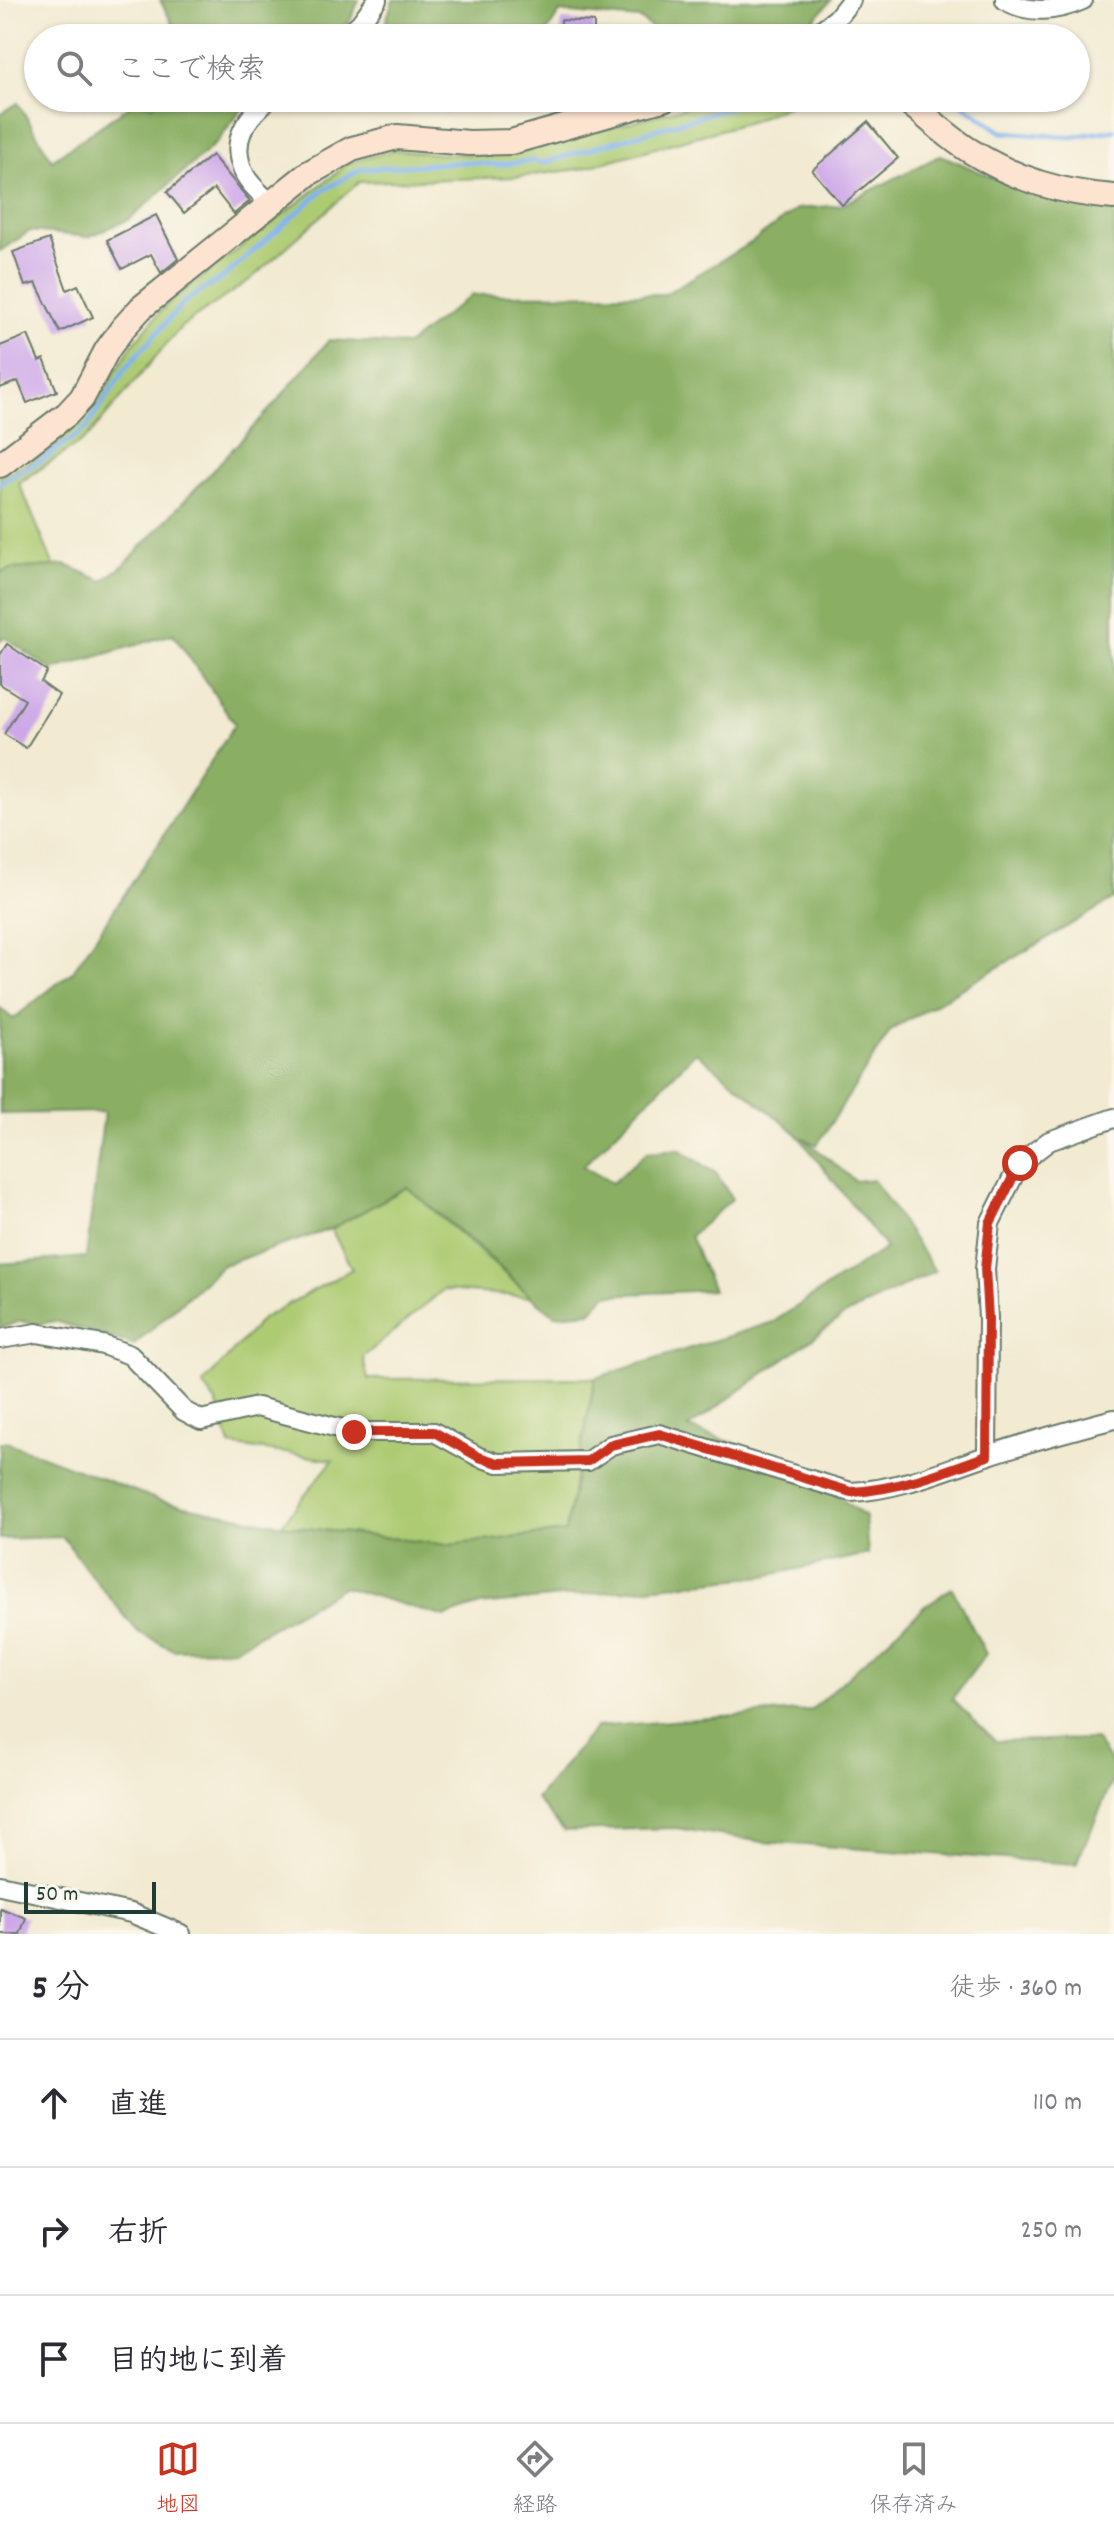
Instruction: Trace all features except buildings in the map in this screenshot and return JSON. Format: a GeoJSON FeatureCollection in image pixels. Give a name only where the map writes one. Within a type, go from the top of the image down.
{"type":"FeatureCollection","features":[{"type":"Feature","properties":{"kind":"street"},"geometry":{"type":"LineString","coordinates":[[359,24],[377,0]]}},
{"type":"Feature","properties":{"kind":"street"},"geometry":{"type":"LineString","coordinates":[[829,24],[851,0]]}},
{"type":"Feature","properties":{"kind":"street"},"geometry":{"type":"LineString","coordinates":[[1005,0],[1019,8],[1051,10],[1083,0]]}},
{"type":"Feature","properties":{"kind":"street"},"geometry":{"type":"LineString","coordinates":[[254,112],[242,129],[239,156],[246,176],[270,203]]}},
{"type":"Feature","properties":{"kind":"street"},"geometry":{"type":"LineString","coordinates":[[0,465],[67,414],[82,398],[115,339],[141,308],[309,173],[352,149],[397,137],[469,143],[511,142],[617,112]]}},
{"type":"Feature","properties":{"kind":"street"},"geometry":{"type":"LineString","coordinates":[[920,112],[969,151],[1005,172],[1066,192],[1114,197]]}},
{"type":"Feature","properties":{"kind":"street"},"geometry":{"type":"LineString","coordinates":[[987,1456],[988,1318],[985,1269],[990,1223],[1020,1163],[1049,1141],[1114,1118]]}},
{"type":"Feature","properties":{"kind":"street"},"geometry":{"type":"LineString","coordinates":[[0,1339],[37,1333],[103,1345],[130,1355],[184,1411],[201,1420],[257,1407],[354,1432],[434,1432],[479,1457],[498,1463],[588,1461],[611,1445],[659,1434],[851,1492],[871,1491],[927,1476],[1114,1419]]}},
{"type":"Feature","properties":{"kind":"street"},"geometry":{"type":"LineString","coordinates":[[0,1885],[131,1913],[181,1934]]}},
{"type":"Feature","properties":{"kind":"green space"},"geometry":{"type":"Polygon","coordinates":[[[160,0],[359,0],[346,24],[173,24],[160,0]]]}},
{"type":"Feature","properties":{"kind":"green space"},"geometry":{"type":"Polygon","coordinates":[[[393,0],[831,0],[813,21],[800,24],[647,24],[640,19],[560,12],[552,24],[387,24],[393,0]]]}},
{"type":"Feature","properties":{"kind":"green space"},"geometry":{"type":"Polygon","coordinates":[[[18,103],[52,160],[121,112],[240,112],[216,143],[130,219],[88,237],[30,231],[0,251],[0,114],[18,103]]]}},
{"type":"Feature","properties":{"kind":"green space"},"geometry":{"type":"Polygon","coordinates":[[[668,112],[773,112],[752,121],[580,169],[517,177],[359,182],[251,279],[181,327],[87,438],[19,483],[54,566],[0,572],[0,476],[53,449],[98,400],[132,345],[165,306],[349,163],[394,150],[513,154],[668,112]]]}},
{"type":"Feature","properties":{"kind":"green space"},"geometry":{"type":"Polygon","coordinates":[[[941,155],[1036,196],[1114,208],[1114,899],[891,1030],[817,1145],[802,1137],[855,1181],[873,1179],[935,1271],[845,1315],[688,1428],[773,1456],[806,1471],[865,1517],[868,1554],[765,1576],[480,1605],[445,1617],[343,1587],[234,1649],[174,1650],[138,1632],[63,1537],[0,1539],[0,1442],[161,1501],[281,1525],[448,1545],[565,1532],[595,1378],[773,1322],[886,1248],[796,1133],[696,1052],[583,1166],[612,1183],[647,1152],[679,1149],[716,1173],[732,1199],[690,1236],[713,1290],[606,1295],[590,1312],[555,1315],[407,1187],[331,1229],[223,1265],[134,1345],[54,1321],[36,1325],[21,1321],[0,1328],[0,1264],[86,1257],[104,1112],[0,1114],[0,1008],[13,1019],[73,971],[235,724],[173,634],[52,670],[4,637],[0,641],[0,572],[66,565],[103,581],[125,564],[271,408],[329,340],[407,345],[472,295],[665,294],[752,242],[797,209],[842,205],[941,155]]]}},
{"type":"Feature","properties":{"kind":"green space"},"geometry":{"type":"Polygon","coordinates":[[[407,1187],[531,1297],[443,1290],[363,1357],[368,1379],[595,1378],[566,1532],[448,1545],[281,1525],[333,1460],[230,1445],[217,1404],[203,1384],[263,1318],[352,1269],[331,1229],[407,1187]]]}},
{"type":"Feature","properties":{"kind":"green space"},"geometry":{"type":"Polygon","coordinates":[[[952,1588],[986,1654],[952,1699],[995,1741],[1095,1739],[1114,1766],[1114,1778],[1076,1864],[763,1842],[676,1828],[564,1831],[536,1799],[596,1727],[811,1710],[925,1606],[952,1588]]]}},
{"type":"Feature","properties":{"kind":"waterway"},"geometry":{"type":"LineString","coordinates":[[0,483],[47,457],[86,428],[125,369],[185,301],[224,277],[322,191],[361,169],[464,162],[498,165],[532,161],[543,163],[715,112]]}},
{"type":"Feature","properties":{"kind":"waterway"},"geometry":{"type":"LineString","coordinates":[[973,112],[1002,132],[1070,137],[1114,130]]}},
{"type":"Feature","properties":{"kind":"route"},"geometry":{"type":"LineString","coordinates":[[354,1432],[434,1432],[479,1457],[498,1463],[588,1461],[611,1445],[659,1434],[851,1492],[871,1491],[987,1456],[988,1318],[985,1269],[990,1223],[1020,1163]]}}]}
